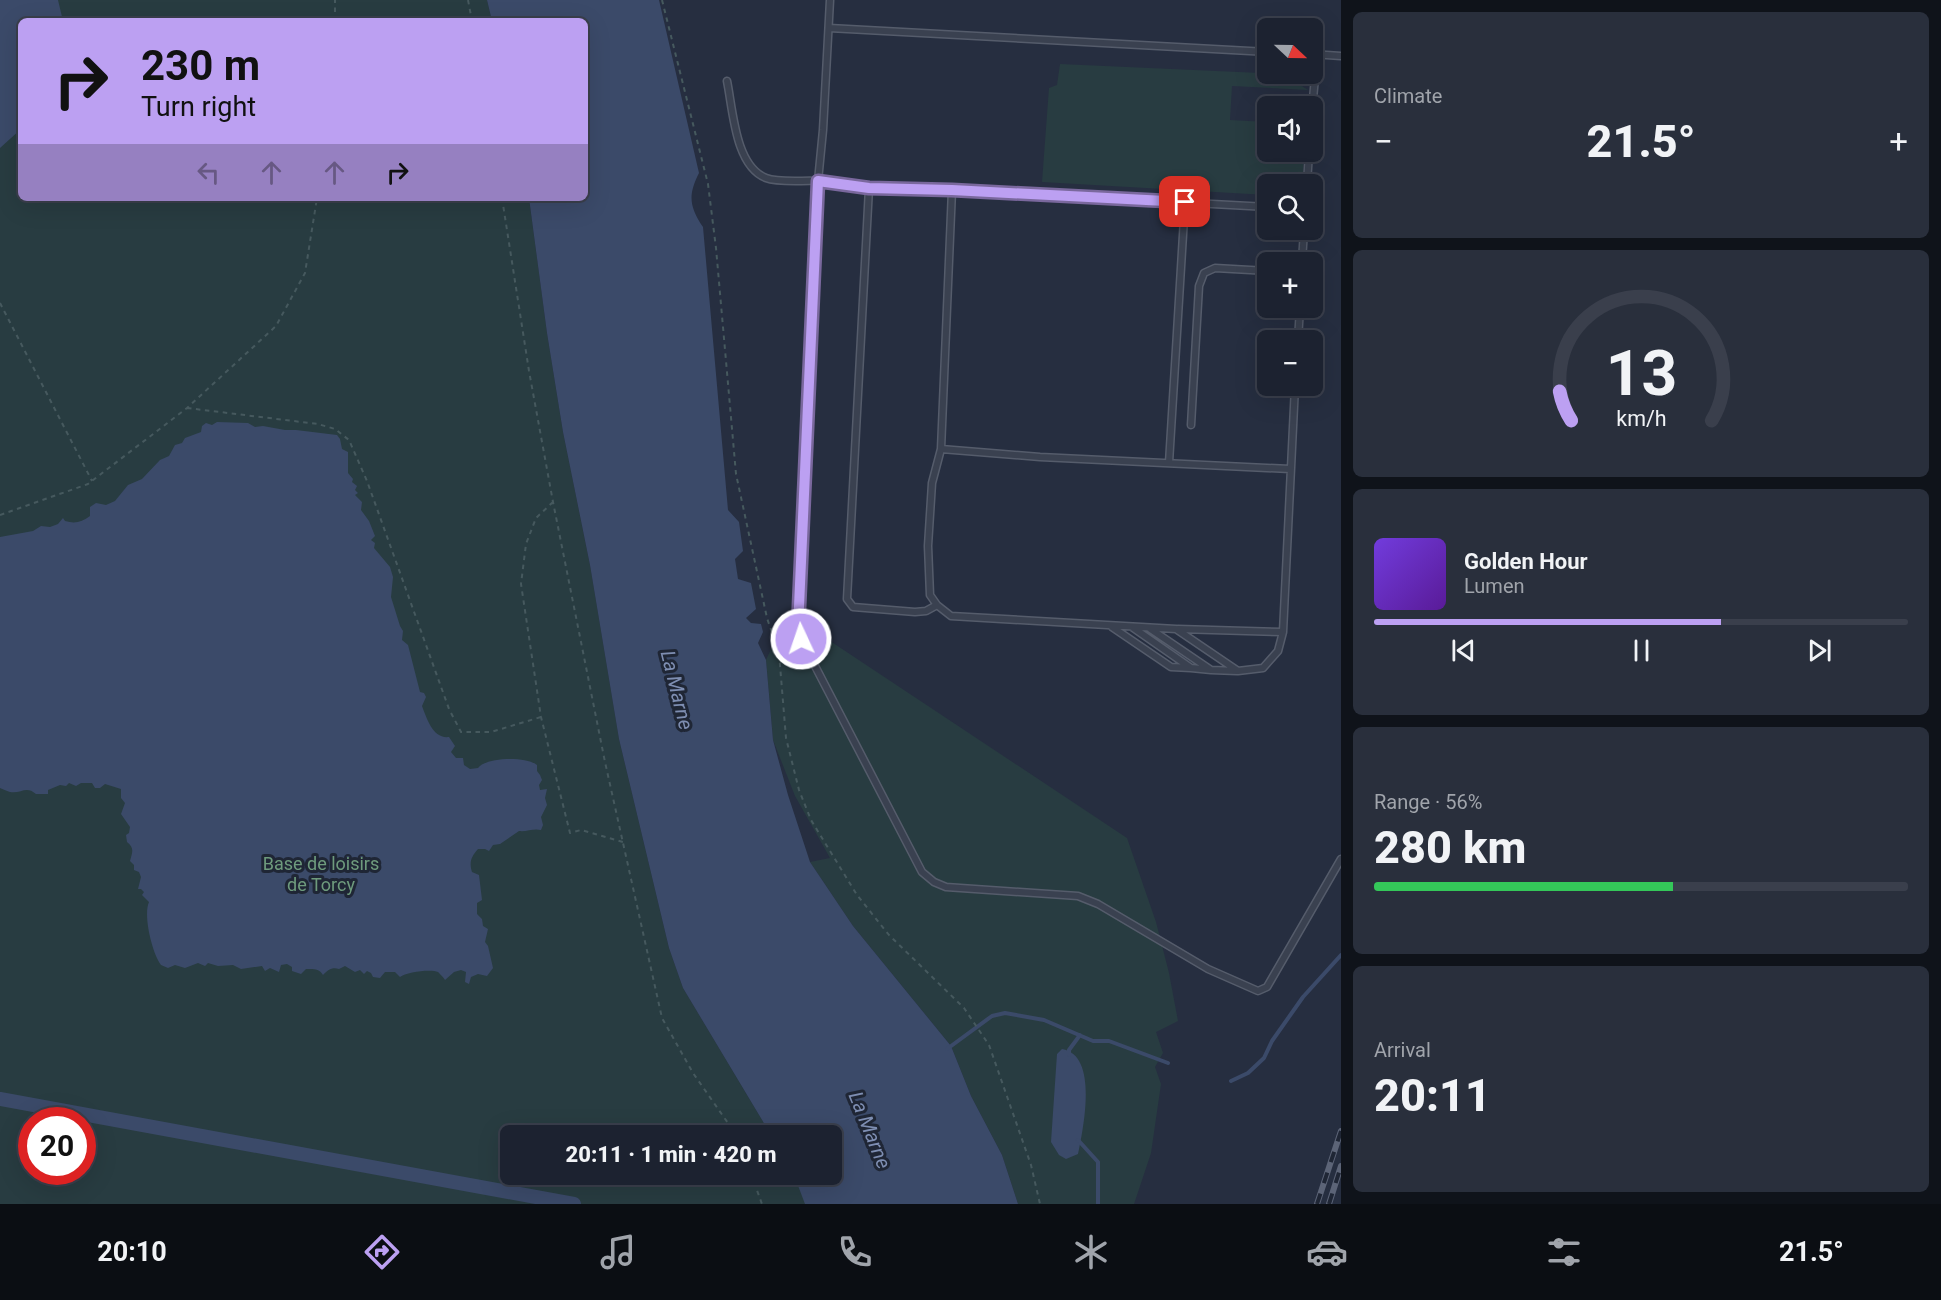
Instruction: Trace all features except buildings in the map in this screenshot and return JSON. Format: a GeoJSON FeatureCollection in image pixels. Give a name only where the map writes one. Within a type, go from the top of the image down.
{"type":"FeatureCollection","features":[{"type":"Feature","properties":{"kind":"lane"},"geometry":{"type":"LineString","coordinates":[[830,0],[818,181],[798,629],[801,639],[922,872],[934,882],[946,887],[1078,896],[1098,904],[1208,969],[1258,991],[1267,987],[1341,859]]}},
{"type":"Feature","properties":{"kind":"lane"},"geometry":{"type":"LineString","coordinates":[[829,28],[1257,51]]}},
{"type":"Feature","properties":{"kind":"lane"},"geometry":{"type":"LineString","coordinates":[[1323,55],[1341,56]]}},
{"type":"Feature","properties":{"kind":"lane"},"geometry":{"type":"LineString","coordinates":[[727,81],[740,146],[747,161],[757,173],[768,179],[818,181],[869,188],[952,190],[1257,206]]}},
{"type":"Feature","properties":{"kind":"lane"},"geometry":{"type":"LineString","coordinates":[[869,188],[847,599],[853,607],[915,612],[926,611],[937,605]]}},
{"type":"Feature","properties":{"kind":"lane"},"geometry":{"type":"LineString","coordinates":[[952,190],[941,449],[932,483],[928,546],[930,595],[937,605],[951,616],[1149,628],[1283,632]]}},
{"type":"Feature","properties":{"kind":"lane"},"geometry":{"type":"LineString","coordinates":[[1169,463],[1185,202]]}},
{"type":"Feature","properties":{"kind":"lane"},"geometry":{"type":"LineString","coordinates":[[1191,425],[1199,286],[1204,273],[1215,268],[1257,270]]}},
{"type":"Feature","properties":{"kind":"lane"},"geometry":{"type":"LineString","coordinates":[[1111,626],[1171,667],[1238,671],[1263,668],[1278,651],[1283,632],[1294,396]]}},
{"type":"Feature","properties":{"kind":"lane"},"geometry":{"type":"LineString","coordinates":[[941,449],[1290,469]]}},
{"type":"Feature","properties":{"kind":"lane"},"geometry":{"type":"LineString","coordinates":[[1131,627],[1191,668]]}},
{"type":"Feature","properties":{"kind":"lane"},"geometry":{"type":"LineString","coordinates":[[1149,628],[1211,669]]}},
{"type":"Feature","properties":{"kind":"lane"},"geometry":{"type":"LineString","coordinates":[[1176,629],[1238,671]]}},
{"type":"Feature","properties":{"kind":"path"},"geometry":{"type":"LineString","coordinates":[[335,0],[335,18]]}},
{"type":"Feature","properties":{"kind":"path"},"geometry":{"type":"LineString","coordinates":[[468,0],[471,18]]}},
{"type":"Feature","properties":{"kind":"path"},"geometry":{"type":"LineString","coordinates":[[662,0],[708,183],[736,474],[767,618],[779,653],[786,738],[792,767],[811,820],[857,895],[889,935],[949,992],[973,1020],[989,1045],[1019,1126],[1040,1204]]}},
{"type":"Feature","properties":{"kind":"path"},"geometry":{"type":"LineString","coordinates":[[0,515],[92,481],[187,408],[276,326],[305,273],[317,201]]}},
{"type":"Feature","properties":{"kind":"path"},"geometry":{"type":"LineString","coordinates":[[502,201],[529,371],[553,502],[622,842],[662,1018],[693,1073],[731,1125]]}},
{"type":"Feature","properties":{"kind":"path"},"geometry":{"type":"LineString","coordinates":[[0,303],[92,481]]}},
{"type":"Feature","properties":{"kind":"path"},"geometry":{"type":"LineString","coordinates":[[187,408],[318,424],[335,429],[349,440],[367,481],[449,709],[461,732],[491,732],[541,717]]}},
{"type":"Feature","properties":{"kind":"path"},"geometry":{"type":"LineString","coordinates":[[553,502],[536,518],[526,544],[521,584],[541,717],[570,833],[581,830],[622,842]]}},
{"type":"Feature","properties":{"kind":"path"},"geometry":{"type":"LineString","coordinates":[[755,1185],[762,1204]]}},
{"type":"Feature","properties":{"kind":"green space","name":"Base de loisirs de Torcy"},"geometry":{"type":"Polygon","coordinates":[[[0,0],[487,0],[491,18],[18,18],[18,201],[529,201],[563,432],[590,565],[619,739],[669,948],[683,988],[765,1125],[500,1125],[500,1185],[801,1185],[812,1204],[0,1204],[0,0]]]}},
{"type":"Feature","properties":{"kind":"green space"},"geometry":{"type":"Polygon","coordinates":[[[1060,64],[1257,73],[1257,84],[1299,84],[1308,90],[1232,86],[1230,120],[1257,121],[1257,162],[1304,162],[1303,174],[1257,174],[1257,194],[1042,182],[1049,88],[1057,85],[1060,64]]]}},
{"type":"Feature","properties":{"kind":"green space"},"geometry":{"type":"Polygon","coordinates":[[[782,625],[806,625],[1127,838],[1156,922],[1178,1021],[1156,1032],[1163,1053],[1155,1067],[1161,1084],[1151,1153],[1134,1204],[1018,1204],[1002,1155],[971,1096],[951,1046],[853,926],[810,862],[830,858],[795,796],[773,740],[766,660],[782,625]]]}},
{"type":"Feature","properties":{"kind":"water"},"geometry":{"type":"Polygon","coordinates":[[[0,0],[58,0],[62,18],[18,18],[18,132],[0,148],[0,0]]]}},
{"type":"Feature","properties":{"kind":"water","name":"La Marne"},"geometry":{"type":"Polygon","coordinates":[[[487,0],[659,0],[699,173],[693,188],[692,200],[695,213],[703,227],[728,510],[739,522],[743,551],[735,559],[738,579],[751,583],[756,609],[746,618],[751,623],[761,624],[763,632],[758,643],[766,660],[773,740],[788,795],[810,862],[853,926],[951,1046],[971,1096],[1002,1155],[1018,1204],[805,1204],[798,1185],[842,1185],[842,1125],[765,1125],[683,988],[669,948],[619,739],[590,565],[563,432],[529,201],[588,201],[588,18],[491,18],[487,0]]]}},
{"type":"Feature","properties":{"kind":"water"},"geometry":{"type":"Polygon","coordinates":[[[217,422],[248,423],[255,427],[337,435],[342,449],[348,452],[348,473],[353,479],[352,482],[357,486],[355,490],[358,493],[355,495],[362,502],[361,510],[369,521],[375,536],[371,540],[375,543],[374,548],[390,567],[393,577],[391,597],[403,631],[402,640],[408,645],[420,692],[426,697],[422,706],[431,727],[439,735],[449,737],[455,746],[451,752],[456,758],[463,758],[464,765],[470,769],[506,759],[524,760],[537,765],[537,771],[542,780],[539,785],[540,790],[547,789],[545,798],[547,805],[541,817],[543,825],[541,830],[519,831],[500,844],[493,845],[489,851],[478,849],[471,860],[472,872],[479,875],[482,900],[477,903],[477,914],[482,919],[483,926],[488,929],[485,942],[493,968],[487,976],[478,974],[471,977],[469,984],[465,982],[466,972],[461,970],[454,972],[445,980],[435,971],[413,972],[400,977],[395,972],[385,972],[380,978],[373,977],[367,971],[364,974],[360,970],[355,972],[345,966],[330,969],[323,975],[320,971],[313,969],[306,969],[301,974],[292,971],[292,967],[287,964],[281,965],[279,972],[270,968],[265,971],[262,966],[241,969],[233,965],[218,966],[208,963],[205,966],[198,963],[185,968],[175,965],[168,968],[161,965],[154,952],[149,934],[147,908],[149,902],[142,895],[144,892],[138,889],[141,877],[139,872],[134,870],[134,865],[130,861],[132,849],[127,842],[126,835],[130,827],[121,814],[125,803],[121,798],[121,789],[105,784],[100,788],[95,788],[92,783],[81,783],[76,786],[69,783],[66,786],[60,785],[48,790],[48,794],[36,794],[29,790],[10,792],[0,788],[0,537],[33,531],[41,526],[50,527],[58,524],[63,518],[65,521],[72,522],[84,520],[90,516],[90,507],[96,503],[106,505],[115,501],[128,485],[142,479],[160,460],[169,456],[175,445],[201,432],[202,426],[206,423],[212,425],[217,422]]]}},
{"type":"Feature","properties":{"kind":"water"},"geometry":{"type":"Polygon","coordinates":[[[1062,1049],[1074,1054],[1081,1064],[1086,1094],[1078,1154],[1066,1159],[1059,1155],[1051,1142],[1057,1054],[1062,1049]]]}},
{"type":"Feature","properties":{"kind":"waterway"},"geometry":{"type":"LineString","coordinates":[[1231,1081],[1248,1073],[1264,1058],[1272,1041],[1303,997],[1341,955]]}},
{"type":"Feature","properties":{"kind":"waterway"},"geometry":{"type":"LineString","coordinates":[[947,1049],[992,1016],[1005,1013],[1044,1020],[1093,1041],[1109,1041],[1168,1063]]}},
{"type":"Feature","properties":{"kind":"waterway"},"geometry":{"type":"LineString","coordinates":[[1069,1055],[1069,1050],[1080,1035]]}},
{"type":"Feature","properties":{"kind":"waterway"},"geometry":{"type":"LineString","coordinates":[[0,1099],[574,1204]]}},
{"type":"Feature","properties":{"kind":"waterway"},"geometry":{"type":"LineString","coordinates":[[1078,1140],[1098,1162],[1098,1204]]}},
{"type":"Feature","properties":{"kind":"railway"},"geometry":{"type":"LineString","coordinates":[[1317,1204],[1341,1131]]}},
{"type":"Feature","properties":{"kind":"railway"},"geometry":{"type":"LineString","coordinates":[[1329,1204],[1341,1166]]}},
{"type":"Feature","properties":{"kind":"route"},"geometry":{"type":"LineString","coordinates":[[801,639],[798,629],[818,181],[869,188],[1185,202]]}}]}
